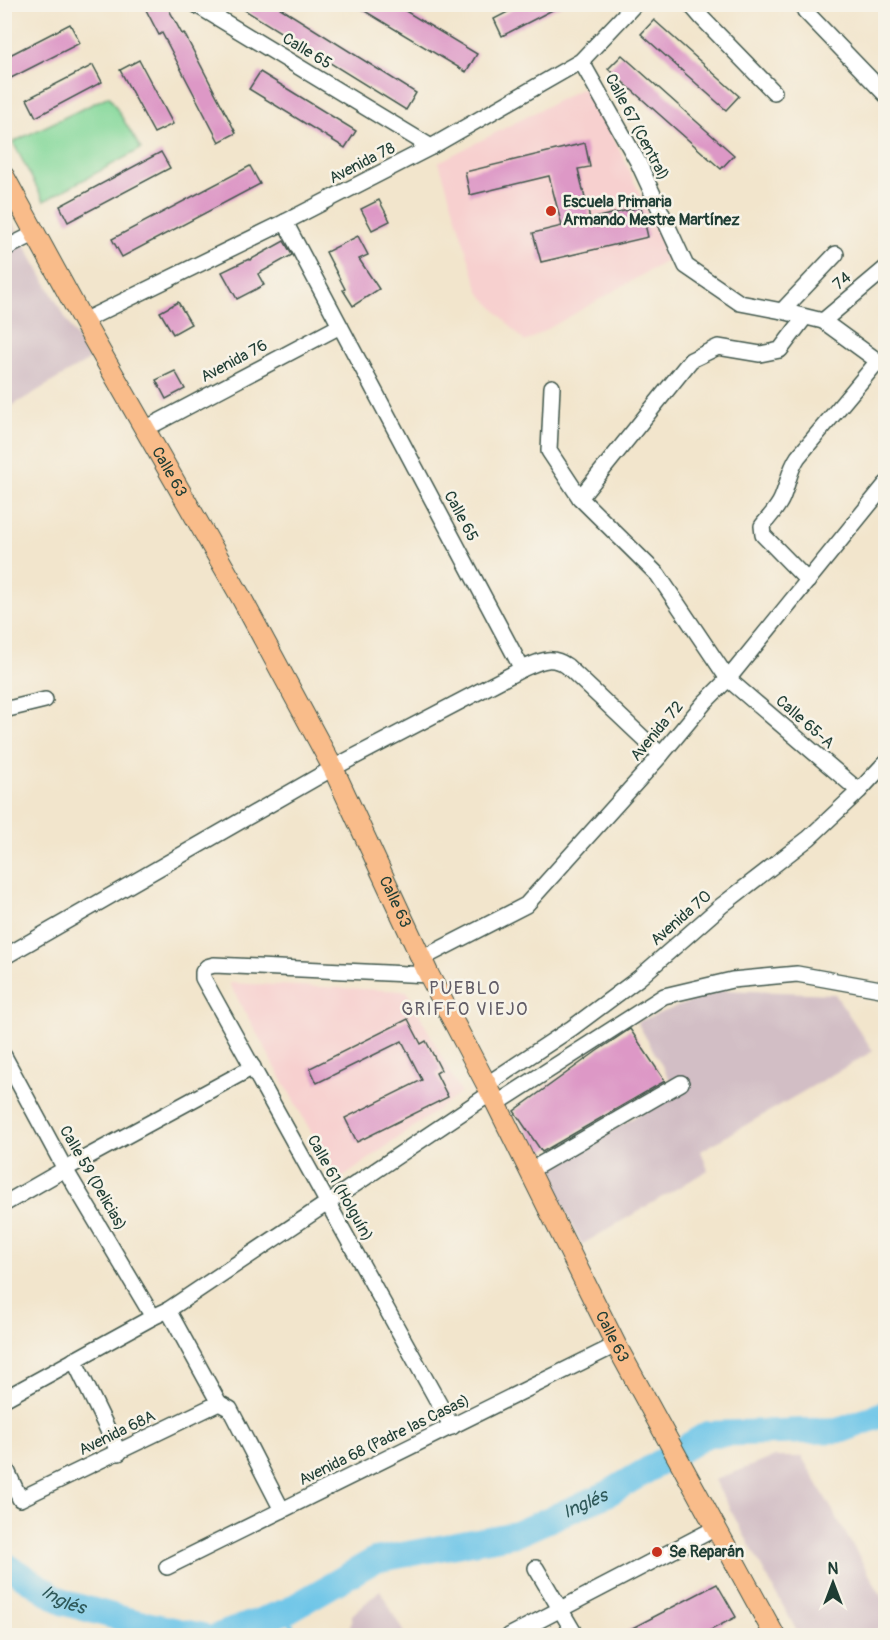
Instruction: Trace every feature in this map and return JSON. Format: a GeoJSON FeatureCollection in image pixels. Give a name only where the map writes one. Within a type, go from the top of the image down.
{"type":"FeatureCollection","features":[{"type":"Feature","properties":{"kind":"main road","name":"Calle 63"},"geometry":{"type":"LineString","coordinates":[[4,176],[242,599],[333,768],[425,967],[616,1345],[770,1630]]}},
{"type":"Feature","properties":{"kind":"street","name":"Calle 65"},"geometry":{"type":"LineString","coordinates":[[195,4],[431,147]]}},
{"type":"Feature","properties":{"kind":"street","name":"Avenida 78"},"geometry":{"type":"LineString","coordinates":[[84,321],[431,147],[581,61],[635,4]]}},
{"type":"Feature","properties":{"kind":"street"},"geometry":{"type":"LineString","coordinates":[[690,4],[774,92]]}},
{"type":"Feature","properties":{"kind":"street"},"geometry":{"type":"LineString","coordinates":[[808,8],[885,95]]}},
{"type":"Feature","properties":{"kind":"street","name":"Calle 67 (Central)"},"geometry":{"type":"LineString","coordinates":[[581,61],[638,162],[686,266],[740,303],[823,321],[882,364]]}},
{"type":"Feature","properties":{"kind":"street","name":"Calle 65"},"geometry":{"type":"LineString","coordinates":[[285,222],[522,669]]}},
{"type":"Feature","properties":{"kind":"street"},"geometry":{"type":"LineString","coordinates":[[4,249],[36,233]]}},
{"type":"Feature","properties":{"kind":"street"},"geometry":{"type":"LineString","coordinates":[[782,311],[836,254]]}},
{"type":"Feature","properties":{"kind":"street","name":"74"},"geometry":{"type":"LineString","coordinates":[[823,321],[885,268]]}},
{"type":"Feature","properties":{"kind":"street"},"geometry":{"type":"LineString","coordinates":[[580,498],[691,360],[718,347],[760,354],[780,351],[805,317]]}},
{"type":"Feature","properties":{"kind":"street","name":"Avenida 76"},"geometry":{"type":"LineString","coordinates":[[145,429],[340,326]]}},
{"type":"Feature","properties":{"kind":"street"},"geometry":{"type":"LineString","coordinates":[[808,581],[763,535],[762,526],[782,498],[791,468],[798,457],[882,364]]}},
{"type":"Feature","properties":{"kind":"street","name":"Calle 65-A"},"geometry":{"type":"LineString","coordinates":[[552,387],[549,450],[580,498],[658,575],[728,679],[858,791]]}},
{"type":"Feature","properties":{"kind":"street","name":"Avenida 72"},"geometry":{"type":"LineString","coordinates":[[425,967],[526,905],[661,756],[705,702],[728,679],[885,484]]}},
{"type":"Feature","properties":{"kind":"street"},"geometry":{"type":"LineString","coordinates":[[4,957],[333,768],[522,669],[546,660],[555,659],[561,662],[661,756]]}},
{"type":"Feature","properties":{"kind":"street"},"geometry":{"type":"LineString","coordinates":[[4,710],[45,700]]}},
{"type":"Feature","properties":{"kind":"street","name":"Avenida 70"},"geometry":{"type":"LineString","coordinates":[[491,1094],[572,1028],[639,978],[721,906],[809,838],[885,762]]}},
{"type":"Feature","properties":{"kind":"street","name":"Calle 61 (Holguín)"},"geometry":{"type":"LineString","coordinates":[[425,967],[214,964],[203,972],[203,978],[452,1427]]}},
{"type":"Feature","properties":{"kind":"street"},"geometry":{"type":"LineString","coordinates":[[4,1399],[168,1310],[491,1094],[664,996],[732,980],[797,974],[885,990]]}},
{"type":"Feature","properties":{"kind":"street","name":"Calle 59 (Delicias)"},"geometry":{"type":"LineString","coordinates":[[4,1056],[65,1169],[153,1317]]}},
{"type":"Feature","properties":{"kind":"street"},"geometry":{"type":"LineString","coordinates":[[4,1204],[253,1067]]}},
{"type":"Feature","properties":{"kind":"street"},"geometry":{"type":"LineString","coordinates":[[529,1171],[681,1083]]}},
{"type":"Feature","properties":{"kind":"street"},"geometry":{"type":"LineString","coordinates":[[168,1310],[225,1406],[282,1510]]}},
{"type":"Feature","properties":{"kind":"street","name":"Avenida 68 (Padre las Casas)"},"geometry":{"type":"LineString","coordinates":[[167,1567],[616,1345]]}},
{"type":"Feature","properties":{"kind":"street"},"geometry":{"type":"LineString","coordinates":[[74,1360],[119,1453]]}},
{"type":"Feature","properties":{"kind":"street","name":"Avenida 68A"},"geometry":{"type":"LineString","coordinates":[[4,1464],[20,1499],[225,1406]]}},
{"type":"Feature","properties":{"kind":"street"},"geometry":{"type":"LineString","coordinates":[[509,1635],[716,1528]]}},
{"type":"Feature","properties":{"kind":"street"},"geometry":{"type":"LineString","coordinates":[[536,1568],[576,1635]]}},
{"type":"Feature","properties":{"kind":"shaded area","name":"Escuela Primaria Armando Mestre Martínez"},"geometry":{"type":"Polygon","coordinates":[[[586,86],[594,95],[670,259],[525,342],[479,292],[439,162],[586,86]]]}},
{"type":"Feature","properties":{"kind":"shaded area"},"geometry":{"type":"Polygon","coordinates":[[[4,208],[89,360],[5,410],[4,410],[4,208]]]}},
{"type":"Feature","properties":{"kind":"shaded area"},"geometry":{"type":"Polygon","coordinates":[[[229,983],[407,991],[461,1093],[338,1181],[229,983]]]}},
{"type":"Feature","properties":{"kind":"shaded area"},"geometry":{"type":"Polygon","coordinates":[[[721,990],[835,994],[873,1051],[701,1151],[708,1170],[581,1245],[550,1176],[545,1170],[677,1092],[637,1022],[721,990]]]}},
{"type":"Feature","properties":{"kind":"shaded area"},"geometry":{"type":"Polygon","coordinates":[[[774,1457],[802,1457],[885,1602],[885,1625],[868,1635],[799,1635],[714,1480],[774,1457]]]}},
{"type":"Feature","properties":{"kind":"shaded area"},"geometry":{"type":"Polygon","coordinates":[[[380,1590],[405,1635],[349,1635],[352,1615],[380,1590]]]}},
{"type":"Feature","properties":{"kind":"green space"},"geometry":{"type":"Polygon","coordinates":[[[109,96],[141,149],[44,201],[13,142],[109,96]]]}},
{"type":"Feature","properties":{"kind":"building"},"geometry":{"type":"Polygon","coordinates":[[[143,4],[166,4],[182,34],[184,33],[236,133],[219,142],[162,33],[159,35],[143,4]]]}},
{"type":"Feature","properties":{"kind":"building"},"geometry":{"type":"Polygon","coordinates":[[[235,4],[274,4],[416,93],[406,110],[235,4]]]}},
{"type":"Feature","properties":{"kind":"building"},"geometry":{"type":"Polygon","coordinates":[[[353,4],[394,4],[477,54],[466,72],[353,4]]]}},
{"type":"Feature","properties":{"kind":"building"},"geometry":{"type":"Polygon","coordinates":[[[523,4],[564,4],[502,36],[494,19],[523,4]]]}},
{"type":"Feature","properties":{"kind":"building"},"geometry":{"type":"Polygon","coordinates":[[[654,20],[739,96],[726,110],[641,34],[654,20]]]}},
{"type":"Feature","properties":{"kind":"building"},"geometry":{"type":"Polygon","coordinates":[[[70,24],[80,43],[11,78],[4,65],[4,58],[70,24]]]}},
{"type":"Feature","properties":{"kind":"building"},"geometry":{"type":"Polygon","coordinates":[[[622,55],[734,155],[721,169],[608,69],[622,55]]]}},
{"type":"Feature","properties":{"kind":"building"},"geometry":{"type":"Polygon","coordinates":[[[139,60],[173,124],[154,133],[120,70],[139,60]]]}},
{"type":"Feature","properties":{"kind":"building"},"geometry":{"type":"Polygon","coordinates":[[[93,65],[102,82],[36,117],[27,99],[93,65]]]}},
{"type":"Feature","properties":{"kind":"building"},"geometry":{"type":"Polygon","coordinates":[[[260,72],[356,131],[345,148],[249,89],[260,72]]]}},
{"type":"Feature","properties":{"kind":"building"},"geometry":{"type":"Polygon","coordinates":[[[585,143],[590,167],[578,169],[590,219],[641,207],[648,237],[541,262],[533,233],[562,226],[549,176],[470,195],[465,172],[585,143]]]}},
{"type":"Feature","properties":{"kind":"building"},"geometry":{"type":"Polygon","coordinates":[[[161,152],[170,168],[68,222],[60,206],[161,152]]]}},
{"type":"Feature","properties":{"kind":"building"},"geometry":{"type":"Polygon","coordinates":[[[250,166],[260,184],[122,257],[112,239],[250,166]]]}},
{"type":"Feature","properties":{"kind":"building"},"geometry":{"type":"Polygon","coordinates":[[[379,200],[390,221],[372,230],[361,209],[379,200]]]}},
{"type":"Feature","properties":{"kind":"building"},"geometry":{"type":"Polygon","coordinates":[[[358,236],[368,255],[359,259],[379,289],[353,306],[326,252],[358,236]]]}},
{"type":"Feature","properties":{"kind":"building"},"geometry":{"type":"Polygon","coordinates":[[[284,241],[292,255],[258,274],[264,285],[237,299],[222,272],[284,241]]]}},
{"type":"Feature","properties":{"kind":"building"},"geometry":{"type":"Polygon","coordinates":[[[178,302],[191,324],[173,334],[160,312],[178,302]]]}},
{"type":"Feature","properties":{"kind":"building"},"geometry":{"type":"Polygon","coordinates":[[[175,371],[185,389],[166,399],[156,380],[175,371]]]}},
{"type":"Feature","properties":{"kind":"building"},"geometry":{"type":"Polygon","coordinates":[[[408,1019],[421,1044],[426,1041],[441,1070],[436,1073],[448,1097],[357,1142],[345,1118],[422,1080],[402,1041],[317,1083],[310,1068],[408,1019]]]}},
{"type":"Feature","properties":{"kind":"building"},"geometry":{"type":"Polygon","coordinates":[[[630,1029],[665,1081],[542,1152],[514,1111],[630,1029]]]}},
{"type":"Feature","properties":{"kind":"building"},"geometry":{"type":"Polygon","coordinates":[[[717,1584],[736,1617],[701,1635],[619,1635],[717,1584]]]}},
{"type":"Feature","properties":{"kind":"waterway","name":"Inglés"},"geometry":{"type":"LineString","coordinates":[[218,1636],[287,1611],[375,1560],[516,1534],[607,1494],[708,1434],[842,1430],[886,1413]]}},
{"type":"Feature","properties":{"kind":"waterway","name":"Inglés"},"geometry":{"type":"LineString","coordinates":[[4,1564],[65,1603],[131,1621],[202,1636]]}},
{"type":"Feature","properties":{"kind":"waterway","name":"Inglés"},"geometry":{"type":"LineString","coordinates":[[287,1611],[295,1636]]}},
{"type":"Feature","properties":{"kind":"place","name":"Escuela Primaria Armando Mestre Martínez"},"geometry":{"type":"Point","coordinates":[551,211]}},
{"type":"Feature","properties":{"kind":"place","name":"Se Reparán"},"geometry":{"type":"Point","coordinates":[657,1552]}},
{"type":"Feature","properties":{"kind":"district","name":"PUEBLO GRIFFO VIEJO"},"geometry":{"type":"Point","coordinates":[465,998]}}]}
